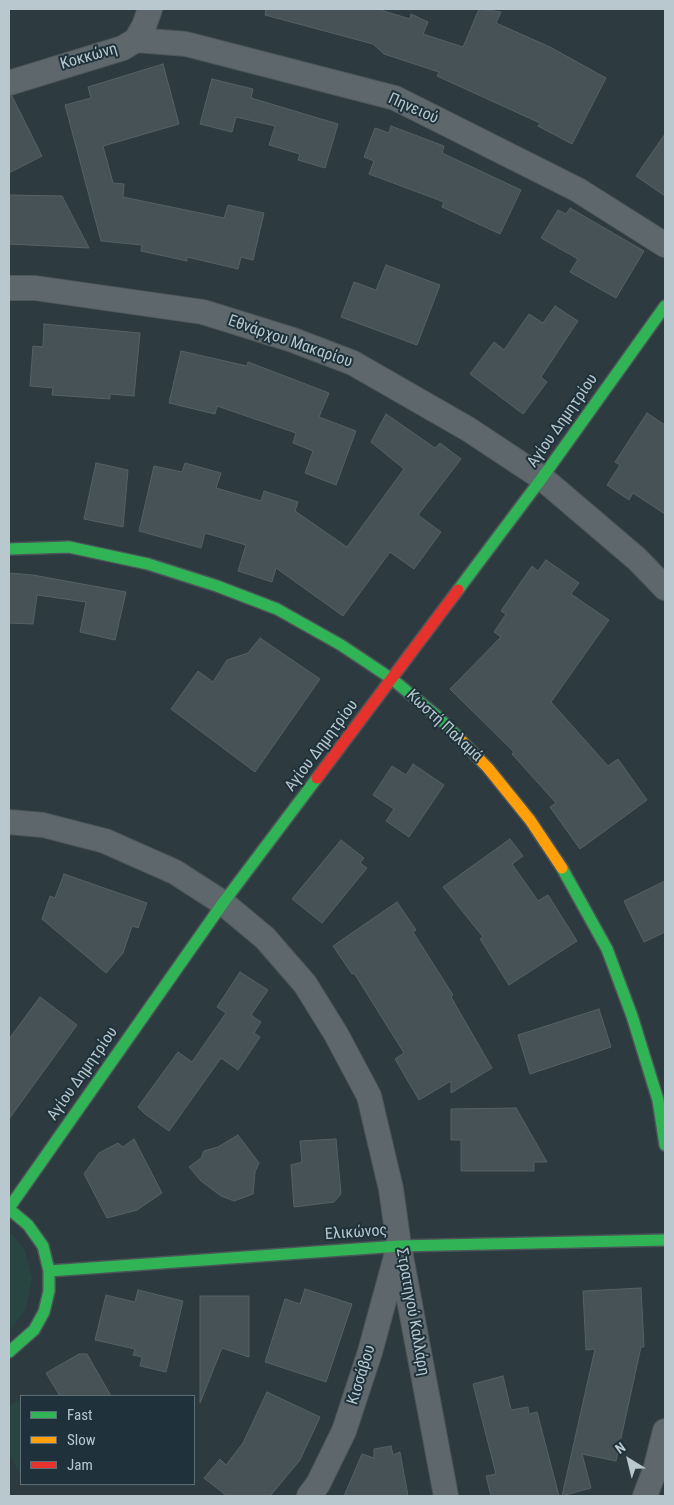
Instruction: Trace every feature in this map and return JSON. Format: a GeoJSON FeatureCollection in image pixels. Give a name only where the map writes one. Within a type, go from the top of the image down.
{"type":"FeatureCollection","features":[{"type":"Feature","properties":{"kind":"street","name":"Κοκκώνη"},"geometry":{"type":"LineString","coordinates":[[9,83],[56,67],[106,55],[124,48],[136,40],[144,26],[150,9]]}},
{"type":"Feature","properties":{"kind":"street","name":"Πηνειού"},"geometry":{"type":"LineString","coordinates":[[136,40],[186,44],[396,98],[578,190],[665,245]]}},
{"type":"Feature","properties":{"kind":"street","name":"Εθνάρχου Μακαρίου"},"geometry":{"type":"LineString","coordinates":[[9,288],[35,288],[203,312],[293,340],[353,363],[468,429],[542,478],[637,559],[665,588]]}},
{"type":"Feature","properties":{"kind":"street","name":"Αγίου Δημητρίου"},"geometry":{"type":"LineString","coordinates":[[9,1208],[224,903],[542,478],[665,306]]}},
{"type":"Feature","properties":{"kind":"street","name":"Κωστή Παλαμά"},"geometry":{"type":"LineString","coordinates":[[9,549],[69,547],[148,564],[217,586],[277,609],[341,644],[392,679],[437,716],[488,768],[530,820],[569,878],[607,949],[632,1016],[658,1100],[665,1145]]}},
{"type":"Feature","properties":{"kind":"street","name":"Στρατηγού Καλλάρη"},"geometry":{"type":"LineString","coordinates":[[9,822],[43,825],[105,841],[175,872],[224,903],[265,938],[305,984],[336,1034],[369,1096],[391,1189],[399,1246],[446,1496]]}},
{"type":"Feature","properties":{"kind":"street"},"geometry":{"type":"LineString","coordinates":[[9,1208],[28,1225],[43,1246],[50,1271],[49,1291],[44,1312],[34,1330],[20,1345],[9,1352]]}},
{"type":"Feature","properties":{"kind":"street","name":"Ελικώνος"},"geometry":{"type":"LineString","coordinates":[[50,1271],[399,1246],[665,1240]]}},
{"type":"Feature","properties":{"kind":"street","name":"Κισσάβου"},"geometry":{"type":"LineString","coordinates":[[309,1496],[318,1484],[344,1431],[370,1352],[399,1246]]}},
{"type":"Feature","properties":{"kind":"street"},"geometry":{"type":"LineString","coordinates":[[645,1496],[656,1467],[665,1431]]}},
{"type":"Feature","properties":{"kind":"green space"},"geometry":{"type":"Polygon","coordinates":[[[9,1231],[25,1250],[32,1279],[26,1309],[9,1332],[9,1231]]]}},
{"type":"Feature","properties":{"kind":"green space"},"geometry":{"type":"Polygon","coordinates":[[[20,1400],[20,1474],[9,1454],[9,1406],[20,1400]]]}},
{"type":"Feature","properties":{"kind":"building"},"geometry":{"type":"Polygon","coordinates":[[[266,9],[377,9],[410,19],[411,14],[428,22],[423,34],[463,47],[479,9],[501,12],[496,23],[550,47],[606,78],[572,144],[538,126],[540,123],[437,76],[439,72],[384,54],[373,44],[265,15],[266,9]]]}},
{"type":"Feature","properties":{"kind":"building"},"geometry":{"type":"Polygon","coordinates":[[[163,64],[179,124],[103,146],[113,183],[124,184],[123,197],[224,218],[228,205],[264,213],[253,260],[241,257],[238,269],[187,257],[187,261],[141,251],[142,245],[101,241],[65,105],[91,98],[88,87],[163,64]]]}},
{"type":"Feature","properties":{"kind":"building"},"geometry":{"type":"Polygon","coordinates":[[[212,79],[253,89],[251,98],[338,124],[325,168],[298,160],[300,154],[269,145],[275,126],[236,117],[232,132],[200,124],[212,79]]]}},
{"type":"Feature","properties":{"kind":"building"},"geometry":{"type":"Polygon","coordinates":[[[9,96],[12,96],[42,156],[9,173],[9,96]]]}},
{"type":"Feature","properties":{"kind":"building"},"geometry":{"type":"Polygon","coordinates":[[[391,126],[444,146],[442,153],[521,190],[500,234],[442,207],[444,202],[369,174],[374,161],[364,157],[375,128],[389,133],[391,126]]]}},
{"type":"Feature","properties":{"kind":"building"},"geometry":{"type":"Polygon","coordinates":[[[665,134],[665,196],[636,176],[665,134]]]}},
{"type":"Feature","properties":{"kind":"building"},"geometry":{"type":"Polygon","coordinates":[[[9,195],[62,196],[89,248],[9,244],[9,195]]]}},
{"type":"Feature","properties":{"kind":"building"},"geometry":{"type":"Polygon","coordinates":[[[570,208],[644,251],[616,298],[570,272],[578,259],[541,238],[558,210],[566,214],[570,208]]]}},
{"type":"Feature","properties":{"kind":"building"},"geometry":{"type":"Polygon","coordinates":[[[386,265],[440,285],[417,345],[341,317],[354,282],[376,290],[386,265]]]}},
{"type":"Feature","properties":{"kind":"building"},"geometry":{"type":"Polygon","coordinates":[[[555,306],[578,321],[541,377],[547,382],[523,414],[470,374],[494,342],[504,350],[529,314],[543,323],[555,306]]]}},
{"type":"Feature","properties":{"kind":"building"},"geometry":{"type":"Polygon","coordinates":[[[44,324],[140,333],[134,396],[110,394],[110,399],[52,395],[53,388],[30,386],[33,346],[43,347],[44,324]]]}},
{"type":"Feature","properties":{"kind":"building"},"geometry":{"type":"Polygon","coordinates":[[[181,351],[247,366],[248,362],[329,393],[319,417],[356,431],[336,485],[305,473],[313,451],[293,443],[296,433],[217,406],[215,414],[169,403],[181,351]]]}},
{"type":"Feature","properties":{"kind":"building"},"geometry":{"type":"Polygon","coordinates":[[[647,413],[665,425],[665,514],[633,493],[629,500],[607,485],[620,465],[615,462],[647,413]]]}},
{"type":"Feature","properties":{"kind":"building"},"geometry":{"type":"Polygon","coordinates":[[[386,414],[435,448],[440,443],[461,459],[418,515],[441,532],[414,569],[390,552],[343,616],[276,568],[272,582],[238,571],[246,545],[205,533],[201,548],[139,531],[154,466],[182,472],[185,463],[221,473],[216,488],[261,501],[264,491],[298,502],[295,511],[347,547],[404,469],[371,442],[386,414]]]}},
{"type":"Feature","properties":{"kind":"building"},"geometry":{"type":"Polygon","coordinates":[[[96,463],[128,470],[123,527],[84,519],[96,463]]]}},
{"type":"Feature","properties":{"kind":"building"},"geometry":{"type":"Polygon","coordinates":[[[546,560],[579,583],[571,594],[609,620],[551,702],[608,766],[618,759],[647,800],[580,849],[550,807],[556,803],[512,754],[514,752],[450,689],[501,637],[494,632],[506,614],[501,611],[532,566],[538,571],[546,560]]]}},
{"type":"Feature","properties":{"kind":"building"},"geometry":{"type":"Polygon","coordinates":[[[9,573],[33,575],[126,592],[115,640],[80,632],[86,602],[37,595],[33,624],[9,623],[9,573]]]}},
{"type":"Feature","properties":{"kind":"building"},"geometry":{"type":"Polygon","coordinates":[[[260,638],[320,679],[255,772],[171,709],[198,671],[213,682],[227,660],[248,653],[260,638]]]}},
{"type":"Feature","properties":{"kind":"building"},"geometry":{"type":"Polygon","coordinates":[[[413,764],[444,785],[409,837],[386,821],[394,809],[373,795],[392,766],[406,775],[413,764]]]}},
{"type":"Feature","properties":{"kind":"building"},"geometry":{"type":"Polygon","coordinates":[[[510,839],[523,856],[512,864],[538,901],[548,895],[577,941],[509,985],[480,939],[483,937],[443,887],[510,839]]]}},
{"type":"Feature","properties":{"kind":"building"},"geometry":{"type":"Polygon","coordinates":[[[341,840],[364,858],[360,863],[367,868],[322,923],[292,899],[341,840]]]}},
{"type":"Feature","properties":{"kind":"building"},"geometry":{"type":"Polygon","coordinates":[[[64,874],[147,903],[138,928],[132,926],[123,953],[106,973],[42,919],[50,896],[55,898],[64,874]]]}},
{"type":"Feature","properties":{"kind":"building"},"geometry":{"type":"Polygon","coordinates":[[[665,881],[665,932],[644,942],[624,901],[665,881]]]}},
{"type":"Feature","properties":{"kind":"building"},"geometry":{"type":"Polygon","coordinates":[[[397,902],[416,930],[413,932],[453,995],[451,997],[492,1068],[451,1093],[451,1081],[419,1100],[395,1059],[404,1053],[354,973],[352,974],[333,946],[397,902]]]}},
{"type":"Feature","properties":{"kind":"building"},"geometry":{"type":"Polygon","coordinates":[[[240,972],[268,990],[251,1015],[261,1022],[254,1033],[260,1037],[238,1070],[221,1058],[169,1131],[138,1107],[178,1052],[192,1062],[226,1013],[217,1007],[240,972]]]}},
{"type":"Feature","properties":{"kind":"building"},"geometry":{"type":"Polygon","coordinates":[[[40,997],[77,1025],[9,1119],[9,1039],[40,997]]]}},
{"type":"Feature","properties":{"kind":"building"},"geometry":{"type":"Polygon","coordinates":[[[599,1009],[611,1047],[530,1074],[518,1035],[599,1009]]]}},
{"type":"Feature","properties":{"kind":"building"},"geometry":{"type":"Polygon","coordinates":[[[516,1108],[547,1162],[534,1162],[534,1171],[461,1171],[461,1140],[451,1140],[451,1109],[516,1108]]]}},
{"type":"Feature","properties":{"kind":"building"},"geometry":{"type":"Polygon","coordinates":[[[238,1135],[259,1163],[255,1172],[253,1194],[234,1201],[221,1196],[201,1181],[189,1167],[201,1158],[204,1151],[218,1147],[238,1135]]]}},
{"type":"Feature","properties":{"kind":"building"},"geometry":{"type":"Polygon","coordinates":[[[134,1139],[162,1193],[137,1210],[107,1218],[84,1174],[99,1153],[118,1143],[123,1147],[134,1139]]]}},
{"type":"Feature","properties":{"kind":"building"},"geometry":{"type":"Polygon","coordinates":[[[336,1139],[341,1194],[334,1202],[294,1207],[291,1165],[302,1162],[300,1141],[336,1139]]]}},
{"type":"Feature","properties":{"kind":"building"},"geometry":{"type":"Polygon","coordinates":[[[641,1288],[644,1347],[641,1347],[616,1461],[582,1454],[591,1488],[562,1496],[595,1349],[586,1350],[583,1291],[641,1288]]]}},
{"type":"Feature","properties":{"kind":"building"},"geometry":{"type":"Polygon","coordinates":[[[305,1289],[352,1304],[326,1382],[265,1362],[285,1299],[300,1304],[305,1289]]]}},
{"type":"Feature","properties":{"kind":"building"},"geometry":{"type":"Polygon","coordinates":[[[138,1290],[183,1301],[166,1372],[140,1366],[142,1357],[133,1355],[135,1349],[95,1340],[106,1295],[135,1302],[138,1290]]]}},
{"type":"Feature","properties":{"kind":"building"},"geometry":{"type":"Polygon","coordinates":[[[200,1296],[249,1296],[249,1357],[222,1348],[200,1403],[200,1296]]]}},
{"type":"Feature","properties":{"kind":"building"},"geometry":{"type":"Polygon","coordinates":[[[79,1354],[87,1354],[110,1395],[59,1395],[46,1373],[79,1354]]]}},
{"type":"Feature","properties":{"kind":"building"},"geometry":{"type":"Polygon","coordinates":[[[503,1376],[511,1410],[528,1407],[529,1414],[537,1412],[559,1496],[491,1496],[486,1476],[496,1474],[473,1384],[503,1376]]]}},
{"type":"Feature","properties":{"kind":"building"},"geometry":{"type":"Polygon","coordinates":[[[267,1392],[320,1417],[300,1460],[270,1496],[227,1496],[204,1478],[220,1459],[226,1465],[243,1443],[267,1392]]]}},
{"type":"Feature","properties":{"kind":"building"},"geometry":{"type":"Polygon","coordinates":[[[391,1446],[393,1455],[400,1452],[408,1496],[344,1496],[362,1454],[374,1458],[374,1449],[391,1446]]]}},
{"type":"Feature","properties":{"kind":"traffic: fast"},"geometry":{"type":"LineString","coordinates":[[458,590],[542,478],[665,306]]}},
{"type":"Feature","properties":{"kind":"traffic: fast"},"geometry":{"type":"LineString","coordinates":[[9,549],[69,547],[148,564],[217,586],[277,609],[341,645],[392,679],[437,716],[458,737]]}},
{"type":"Feature","properties":{"kind":"traffic: fast"},"geometry":{"type":"LineString","coordinates":[[9,1208],[223,903],[317,778]]}},
{"type":"Feature","properties":{"kind":"traffic: fast"},"geometry":{"type":"LineString","coordinates":[[562,868],[607,949],[632,1016],[658,1100],[665,1145]]}},
{"type":"Feature","properties":{"kind":"traffic: fast"},"geometry":{"type":"LineString","coordinates":[[9,1209],[28,1225],[43,1246],[49,1271],[49,1291],[44,1312],[34,1330],[9,1352]]}},
{"type":"Feature","properties":{"kind":"traffic: fast"},"geometry":{"type":"LineString","coordinates":[[49,1271],[399,1246],[665,1240]]}},
{"type":"Feature","properties":{"kind":"traffic: slow"},"geometry":{"type":"LineString","coordinates":[[458,737],[488,768],[530,820],[562,868]]}},
{"type":"Feature","properties":{"kind":"traffic: jam"},"geometry":{"type":"LineString","coordinates":[[317,778],[458,590]]}}]}
